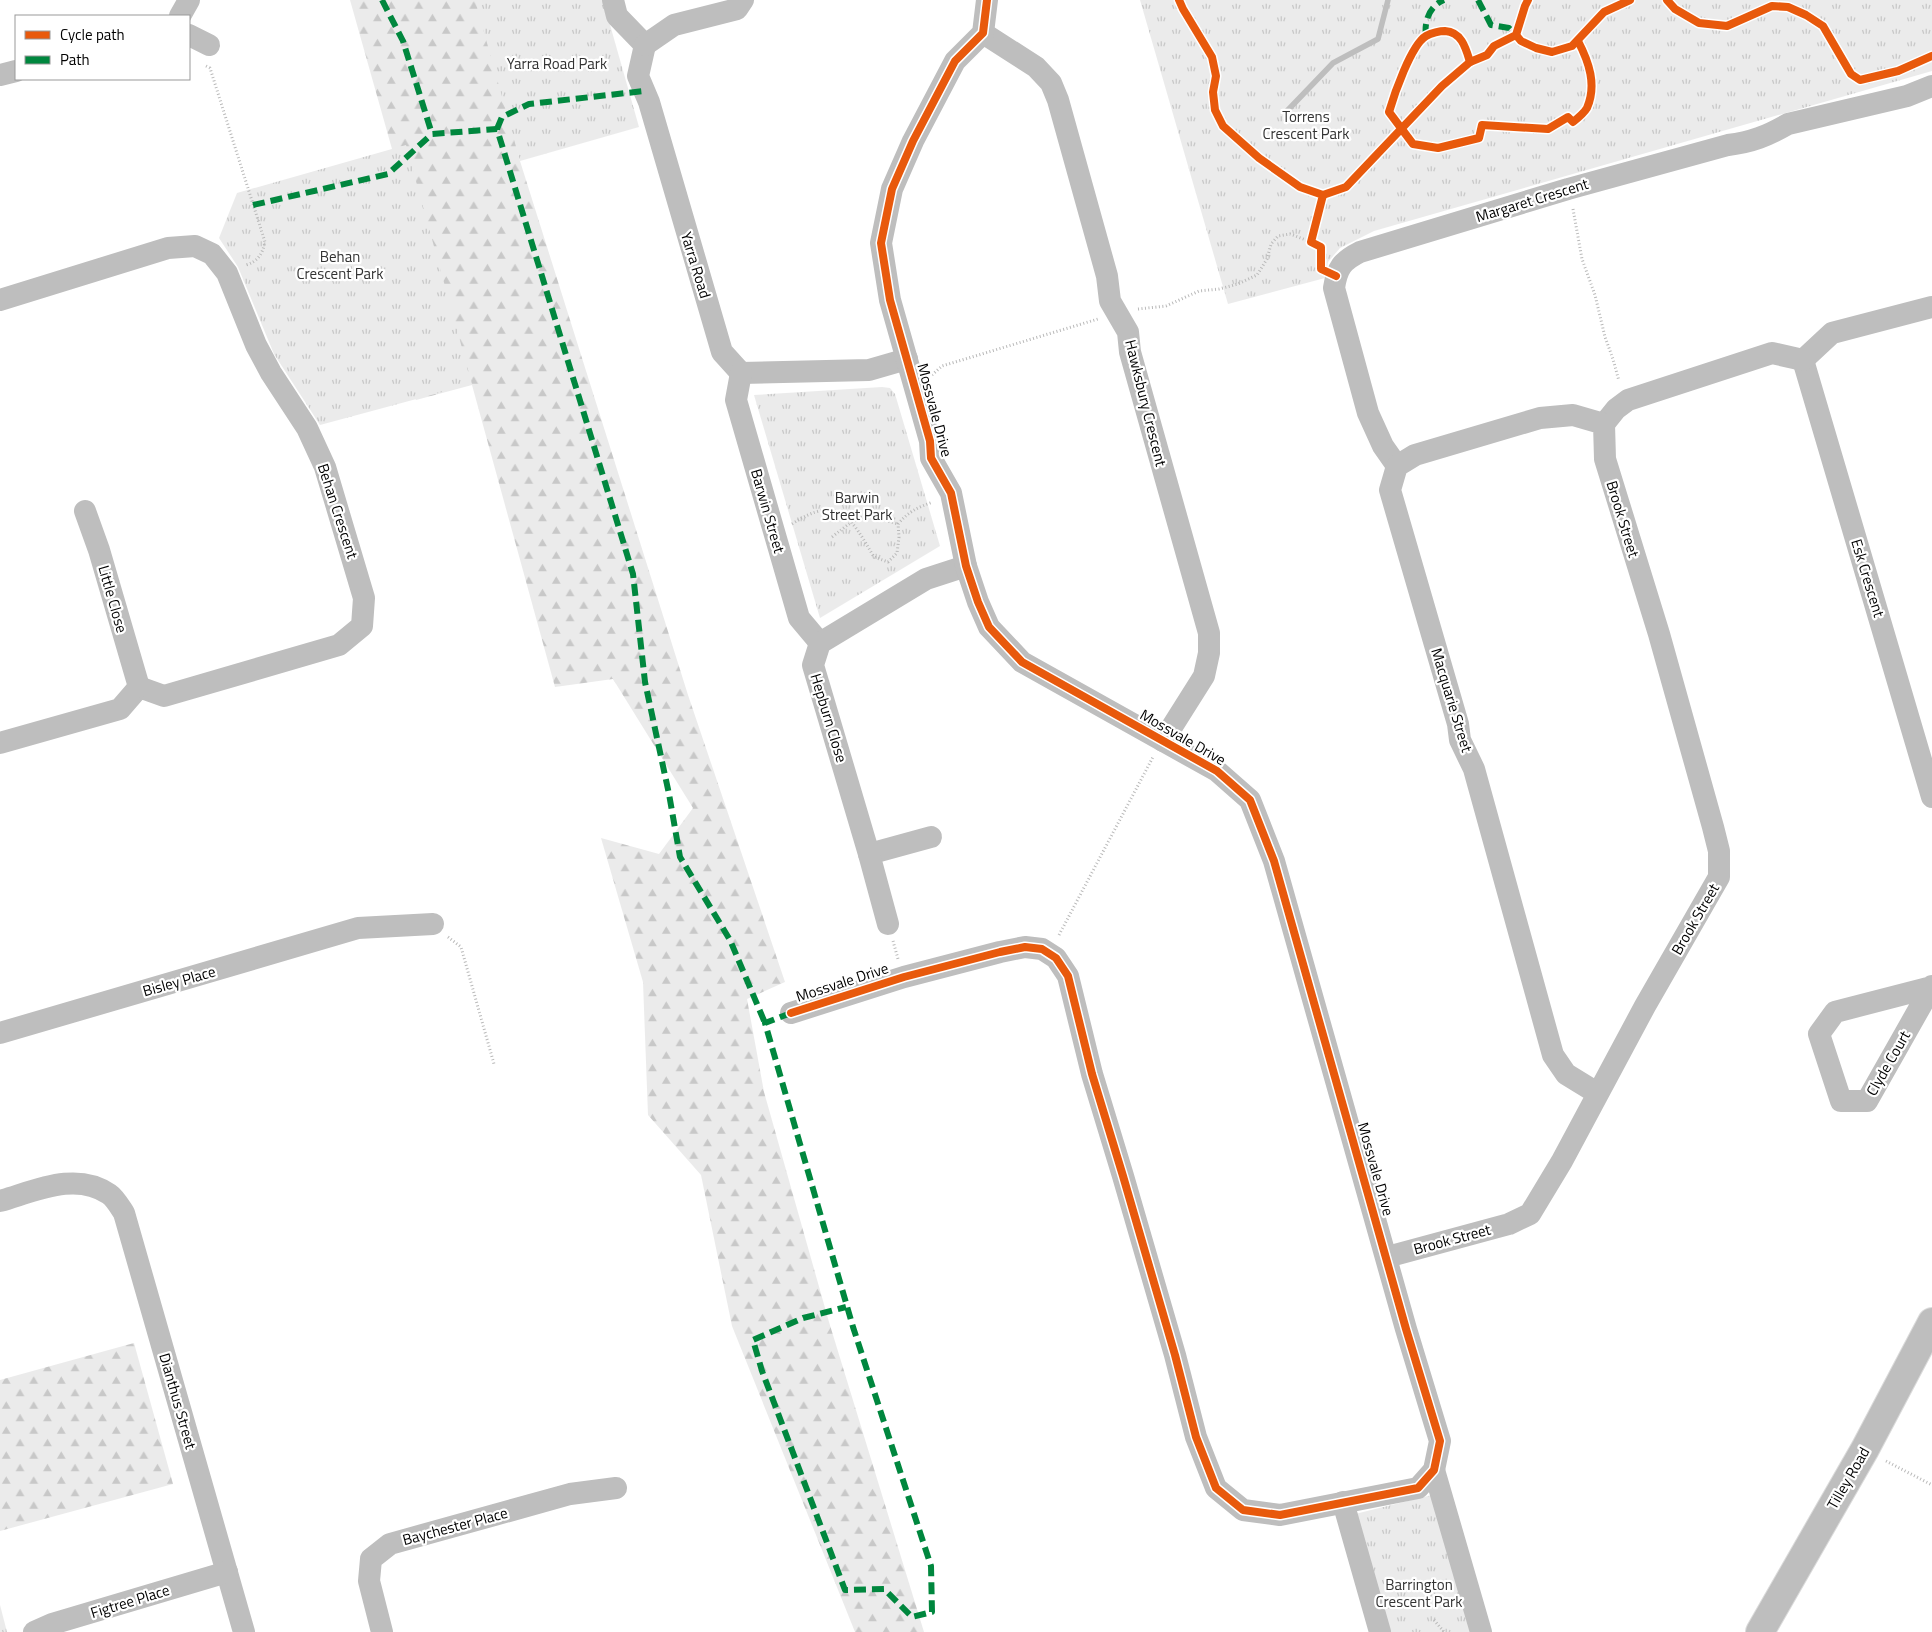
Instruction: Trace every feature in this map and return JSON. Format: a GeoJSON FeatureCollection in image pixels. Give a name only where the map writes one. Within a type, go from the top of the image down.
{"type":"FeatureCollection","features":[{"type":"Feature","properties":{"kind":"main road","name":"Tilley Road"},"geometry":{"type":"LineString","coordinates":[[1760,1632],[1865,1449],[1932,1322]]}},
{"type":"Feature","properties":{"kind":"street"},"geometry":{"type":"LineString","coordinates":[[181,15],[189,0]]}},
{"type":"Feature","properties":{"kind":"street"},"geometry":{"type":"LineString","coordinates":[[613,0],[617,16],[645,45],[674,25],[737,9],[743,0]]}},
{"type":"Feature","properties":{"kind":"street"},"geometry":{"type":"LineString","coordinates":[[984,33],[987,0]]}},
{"type":"Feature","properties":{"kind":"street","name":"Mossvale Drive"},"geometry":{"type":"LineString","coordinates":[[792,1012],[904,977],[1026,947],[1042,949],[1056,958],[1068,976],[1092,1074],[1132,1204],[1196,1437],[1216,1488],[1243,1510],[1280,1515],[1418,1488],[1434,1470],[1440,1442],[1406,1329],[1274,860],[1250,800],[1217,771],[1022,662],[989,627],[966,566],[951,493],[931,458],[930,441],[890,300],[881,242],[892,189],[913,141],[955,61],[984,33]]}},
{"type":"Feature","properties":{"kind":"street","name":"Hawksbury Crescent"},"geometry":{"type":"LineString","coordinates":[[984,33],[1036,67],[1051,83],[1058,100],[1107,276],[1110,301],[1128,332],[1130,352],[1209,633],[1210,653],[1204,676],[1163,741]]}},
{"type":"Feature","properties":{"kind":"street"},"geometry":{"type":"LineString","coordinates":[[190,36],[206,55]]}},
{"type":"Feature","properties":{"kind":"street","name":"Yarra Road"},"geometry":{"type":"LineString","coordinates":[[645,45],[638,76],[649,102],[722,352],[741,373]]}},
{"type":"Feature","properties":{"kind":"street"},"geometry":{"type":"LineString","coordinates":[[0,75],[15,71]]}},
{"type":"Feature","properties":{"kind":"street","name":"Margaret Crescent"},"geometry":{"type":"LineString","coordinates":[[1397,466],[1382,446],[1368,412],[1334,288],[1336,276],[1346,259],[1360,252],[1568,189],[1728,145],[1751,142],[1772,134],[1788,124],[1907,96],[1932,86]]}},
{"type":"Feature","properties":{"kind":"street","name":"Behan Crescent"},"geometry":{"type":"LineString","coordinates":[[0,300],[168,248],[195,246],[212,254],[227,273],[256,345],[271,373],[307,428],[325,467],[364,598],[362,626],[339,645],[164,696],[139,687]]}},
{"type":"Feature","properties":{"kind":"street"},"geometry":{"type":"LineString","coordinates":[[1397,466],[1415,455],[1540,418],[1572,416],[1604,424],[1616,409],[1628,400],[1772,353],[1803,360],[1832,333],[1932,307]]}},
{"type":"Feature","properties":{"kind":"street"},"geometry":{"type":"LineString","coordinates":[[741,373],[869,370],[907,358]]}},
{"type":"Feature","properties":{"kind":"street","name":"Esk Crescent"},"geometry":{"type":"LineString","coordinates":[[1803,360],[1932,796]]}},
{"type":"Feature","properties":{"kind":"street","name":"Barwin Street"},"geometry":{"type":"LineString","coordinates":[[741,373],[736,400],[799,618],[820,643]]}},
{"type":"Feature","properties":{"kind":"street","name":"Brook Street"},"geometry":{"type":"LineString","coordinates":[[1387,1257],[1509,1224],[1530,1214],[1562,1161],[1597,1093],[1719,877],[1719,851],[1715,835],[1659,634],[1605,459],[1604,424]]}},
{"type":"Feature","properties":{"kind":"street","name":"Macquarie Street"},"geometry":{"type":"LineString","coordinates":[[1397,466],[1390,490],[1458,724],[1460,740],[1474,769],[1553,1055],[1566,1074],[1597,1093]]}},
{"type":"Feature","properties":{"kind":"street","name":"Little Close"},"geometry":{"type":"LineString","coordinates":[[85,511],[99,550],[139,687]]}},
{"type":"Feature","properties":{"kind":"street"},"geometry":{"type":"LineString","coordinates":[[820,643],[926,579],[966,566]]}},
{"type":"Feature","properties":{"kind":"street","name":"Hepburn Close"},"geometry":{"type":"LineString","coordinates":[[820,643],[813,665],[888,924]]}},
{"type":"Feature","properties":{"kind":"street"},"geometry":{"type":"LineString","coordinates":[[0,743],[120,708],[139,687]]}},
{"type":"Feature","properties":{"kind":"street"},"geometry":{"type":"LineString","coordinates":[[869,854],[931,837]]}},
{"type":"Feature","properties":{"kind":"street","name":"Bisley Place"},"geometry":{"type":"LineString","coordinates":[[0,1033],[358,928],[433,924]]}},
{"type":"Feature","properties":{"kind":"street","name":"Clyde Court"},"geometry":{"type":"LineString","coordinates":[[1932,987],[1867,1101],[1842,1101],[1819,1034],[1835,1012],[1932,987]]}},
{"type":"Feature","properties":{"kind":"street","name":"Dianthus Street"},"geometry":{"type":"LineString","coordinates":[[0,1201],[58,1184],[90,1185],[111,1195],[124,1213],[244,1632]]}},
{"type":"Feature","properties":{"kind":"street"},"geometry":{"type":"LineString","coordinates":[[1434,1470],[1481,1632]]}},
{"type":"Feature","properties":{"kind":"street","name":"Baychester Place"},"geometry":{"type":"LineString","coordinates":[[382,1632],[369,1581],[371,1559],[390,1544],[570,1494],[616,1488]]}},
{"type":"Feature","properties":{"kind":"street"},"geometry":{"type":"LineString","coordinates":[[1343,1502],[1380,1632]]}},
{"type":"Feature","properties":{"kind":"street","name":"Figtree Place"},"geometry":{"type":"LineString","coordinates":[[34,1632],[52,1624],[226,1572]]}},
{"type":"Feature","properties":{"kind":"path"},"geometry":{"type":"LineString","coordinates":[[206,55],[265,242],[263,253],[254,262],[227,273]]}},
{"type":"Feature","properties":{"kind":"path"},"geometry":{"type":"LineString","coordinates":[[1568,189],[1577,222],[1582,259],[1595,295],[1604,337],[1613,359],[1619,384],[1628,400]]}},
{"type":"Feature","properties":{"kind":"path"},"geometry":{"type":"LineString","coordinates":[[1129,309],[1166,306],[1199,291],[1219,290],[1238,284],[1257,274],[1278,236],[1290,234],[1312,238],[1321,247]]}},
{"type":"Feature","properties":{"kind":"path"},"geometry":{"type":"LineString","coordinates":[[930,377],[942,366],[1102,318]]}},
{"type":"Feature","properties":{"kind":"path"},"geometry":{"type":"LineString","coordinates":[[775,535],[803,517],[825,509],[842,512],[852,521],[874,557],[888,562],[897,554],[898,524],[906,514],[917,507],[933,502]]}},
{"type":"Feature","properties":{"kind":"path"},"geometry":{"type":"LineString","coordinates":[[832,537],[858,517],[880,518],[898,524]]}},
{"type":"Feature","properties":{"kind":"path"},"geometry":{"type":"LineString","coordinates":[[1058,938],[1163,741]]}},
{"type":"Feature","properties":{"kind":"path"},"geometry":{"type":"LineString","coordinates":[[433,924],[461,948],[494,1064]]}},
{"type":"Feature","properties":{"kind":"path"},"geometry":{"type":"LineString","coordinates":[[888,924],[904,977]]}},
{"type":"Feature","properties":{"kind":"path"},"geometry":{"type":"LineString","coordinates":[[1886,1461],[1932,1485]]}},
{"type":"Feature","properties":{"kind":"path"},"geometry":{"type":"LineString","coordinates":[[1434,1620],[1444,1632]]}},
{"type":"Feature","properties":{"kind":"green space"},"geometry":{"type":"Polygon","coordinates":[[[350,0],[580,0],[501,79],[520,161],[688,695],[785,982],[747,999],[764,1092],[829,1322],[924,1632],[855,1632],[732,1326],[701,1175],[648,1115],[643,982],[601,838],[659,854],[693,808],[613,679],[555,687],[472,385],[416,400],[335,230],[392,149],[350,0]]]}},
{"type":"Feature","properties":{"kind":"green space","name":"Yarra Road Park"},"geometry":{"type":"Polygon","coordinates":[[[475,0],[603,0],[639,127],[520,161],[475,0]]]}},
{"type":"Feature","properties":{"kind":"green space","name":"Torrens Crescent Park"},"geometry":{"type":"Polygon","coordinates":[[[1140,0],[1932,0],[1932,71],[1374,231],[1340,248],[1328,262],[1325,278],[1228,304],[1140,0]]]}},
{"type":"Feature","properties":{"kind":"green space","name":"Behan Crescent Park"},"geometry":{"type":"Polygon","coordinates":[[[406,145],[472,384],[320,425],[274,354],[238,267],[219,238],[237,193],[406,145]]]}},
{"type":"Feature","properties":{"kind":"green space","name":"Barwin Street Park"},"geometry":{"type":"Polygon","coordinates":[[[890,388],[895,394],[940,546],[820,618],[754,395],[890,388]]]}},
{"type":"Feature","properties":{"kind":"green space"},"geometry":{"type":"Polygon","coordinates":[[[134,1343],[173,1484],[0,1531],[0,1380],[134,1343]]]}},
{"type":"Feature","properties":{"kind":"green space","name":"Barrington Crescent Park"},"geometry":{"type":"Polygon","coordinates":[[[1432,1495],[1472,1632],[1389,1632],[1355,1514],[1432,1495]]]}},
{"type":"Feature","properties":{"kind":"green space"},"geometry":{"type":"Polygon","coordinates":[[[0,1605],[7,1632],[0,1632],[0,1605]]]}},
{"type":"Feature","properties":{"kind":"waterway"},"geometry":{"type":"LineString","coordinates":[[1286,112],[1333,63],[1378,39],[1388,0]]}},
{"type":"Feature","properties":{"kind":"marked path"},"geometry":{"type":"LineString","coordinates":[[382,0],[403,41],[432,134],[497,129],[633,574],[645,682],[669,794],[680,857],[730,940],[765,1023]]}},
{"type":"Feature","properties":{"kind":"marked path"},"geometry":{"type":"LineString","coordinates":[[1426,36],[1426,25],[1431,10],[1444,0]]}},
{"type":"Feature","properties":{"kind":"marked path"},"geometry":{"type":"LineString","coordinates":[[1478,0],[1491,25],[1509,28],[1516,35]]}},
{"type":"Feature","properties":{"kind":"marked path"},"geometry":{"type":"LineString","coordinates":[[497,129],[502,117],[529,104],[644,91]]}},
{"type":"Feature","properties":{"kind":"marked path"},"geometry":{"type":"LineString","coordinates":[[253,205],[388,174],[432,134]]}},
{"type":"Feature","properties":{"kind":"marked path"},"geometry":{"type":"LineString","coordinates":[[791,1013],[765,1023],[853,1327],[931,1566],[932,1612],[912,1617],[884,1589],[845,1590],[762,1371],[753,1340],[803,1318],[846,1307]]}},
{"type":"Feature","properties":{"kind":"cycle path"},"geometry":{"type":"LineString","coordinates":[[791,1013],[904,977],[1000,952],[1025,947],[1042,949],[1056,958],[1068,976],[1092,1074],[1175,1355],[1196,1437],[1216,1488],[1243,1510],[1280,1515],[1418,1488],[1434,1470],[1440,1441],[1406,1329],[1274,861],[1250,800],[1217,771],[1022,662],[989,627],[966,566],[951,493],[931,458],[930,441],[890,300],[881,243],[892,189],[913,141],[955,61],[983,33],[987,0]]}},
{"type":"Feature","properties":{"kind":"cycle path"},"geometry":{"type":"LineString","coordinates":[[1179,0],[1212,57],[1216,76],[1213,92],[1215,110],[1223,126],[1259,158],[1300,187],[1323,195],[1311,242],[1321,247],[1321,269],[1336,276]]}},
{"type":"Feature","properties":{"kind":"cycle path"},"geometry":{"type":"LineString","coordinates":[[1323,195],[1346,187],[1442,86],[1470,62],[1487,55],[1494,46],[1516,35],[1528,0]]}},
{"type":"Feature","properties":{"kind":"cycle path"},"geometry":{"type":"LineString","coordinates":[[1516,35],[1521,41],[1536,48],[1552,52],[1572,46],[1604,12],[1630,0]]}},
{"type":"Feature","properties":{"kind":"cycle path"},"geometry":{"type":"LineString","coordinates":[[1667,0],[1675,9],[1699,23],[1727,26],[1772,6],[1788,7],[1806,15],[1823,26],[1851,74],[1860,80],[1898,71],[1932,56]]}},
{"type":"Feature","properties":{"kind":"cycle path"},"geometry":{"type":"LineString","coordinates":[[1470,62],[1467,52],[1456,34],[1441,31],[1428,35],[1420,41],[1404,71],[1389,112],[1413,144],[1438,148],[1479,138],[1482,125],[1548,129],[1568,117],[1573,122],[1587,108],[1591,91],[1588,65],[1578,41]]}}]}
